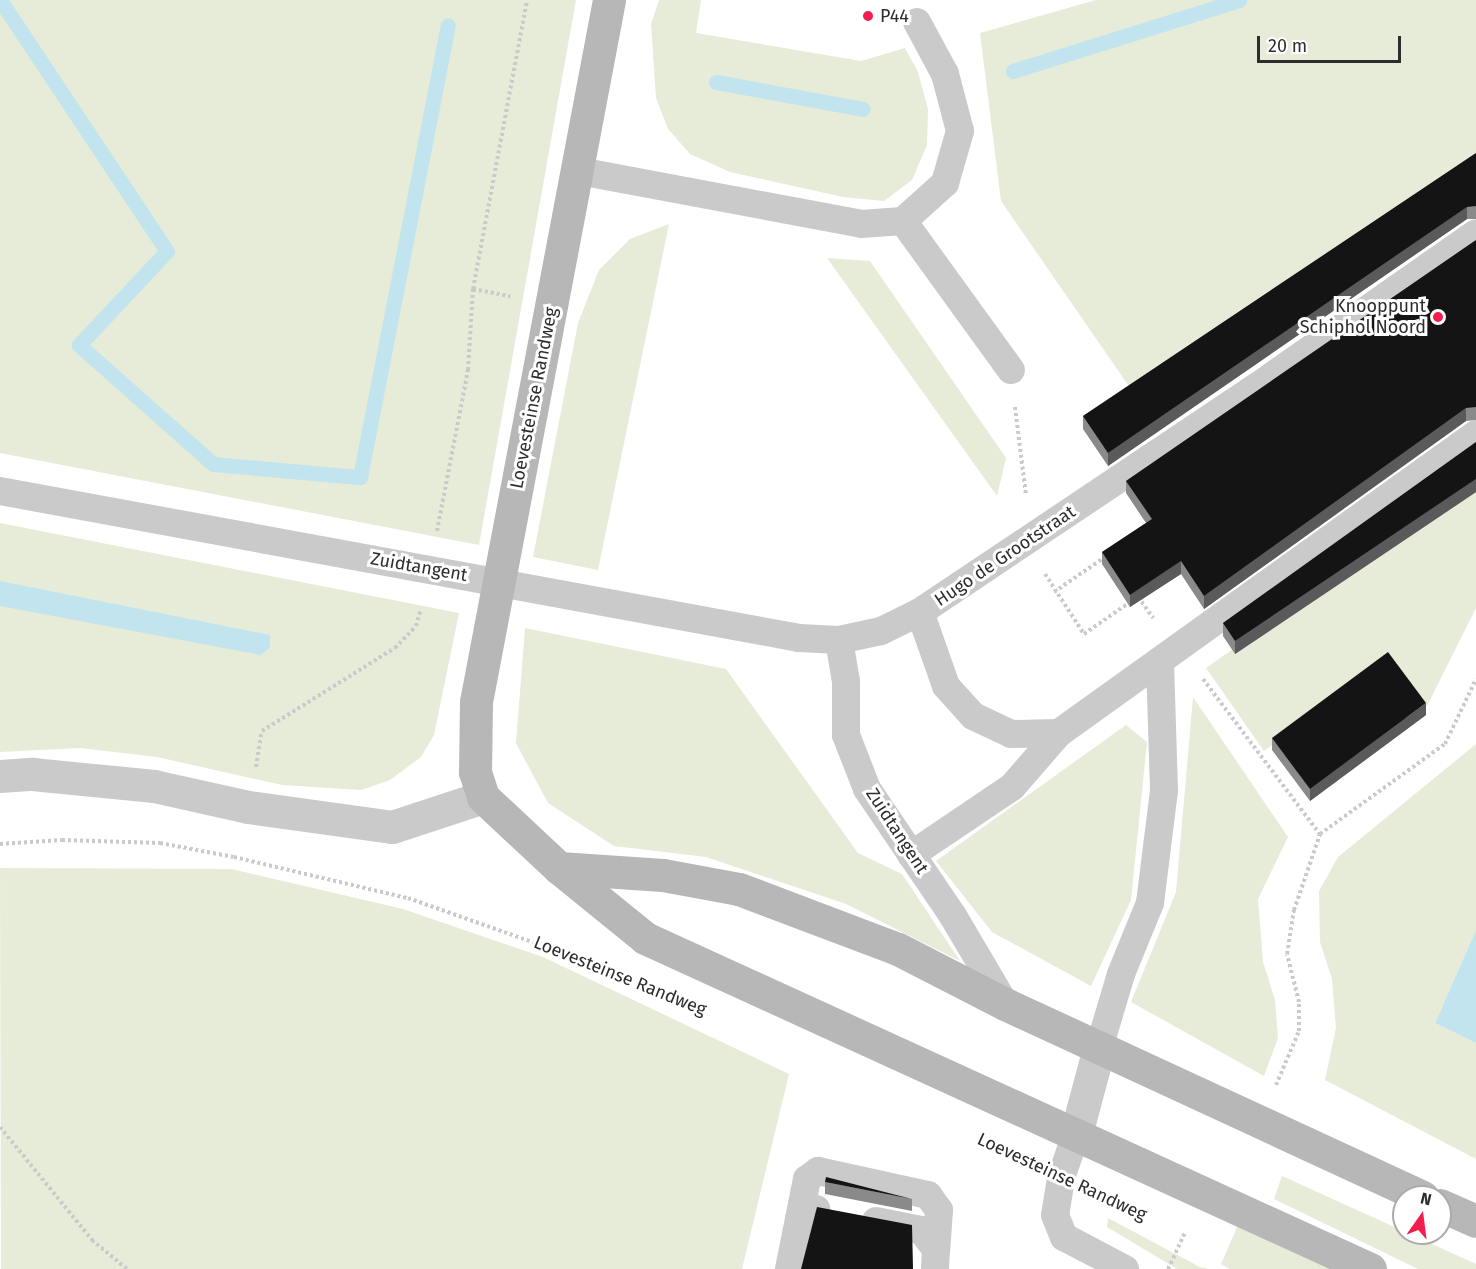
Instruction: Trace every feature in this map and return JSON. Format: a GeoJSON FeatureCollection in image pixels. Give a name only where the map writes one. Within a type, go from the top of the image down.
{"type":"FeatureCollection","features":[{"type":"Feature","properties":{"kind":"street","name":"Loevesteinse Randweg"},"geometry":{"type":"LineString","coordinates":[[483,797],[475,772],[476,702],[579,171],[609,0]]}},
{"type":"Feature","properties":{"kind":"street"},"geometry":{"type":"LineString","coordinates":[[0,776],[32,774],[154,786],[248,807],[392,827],[483,797],[559,868],[645,938],[1370,1269]]}},
{"type":"Feature","properties":{"kind":"street"},"geometry":{"type":"LineString","coordinates":[[559,868],[663,875],[740,889],[897,949],[1005,1004],[1397,1185]]}},
{"type":"Feature","properties":{"kind":"street"},"geometry":{"type":"LineString","coordinates":[[1076,1134],[1099,1048]]}},
{"type":"Feature","properties":{"kind":"street"},"geometry":{"type":"LineString","coordinates":[[1452,1210],[1476,1221]]}},
{"type":"Feature","properties":{"kind":"lane"},"geometry":{"type":"LineString","coordinates":[[579,171],[861,224],[903,221],[945,183],[960,131],[945,74],[917,22]]}},
{"type":"Feature","properties":{"kind":"lane"},"geometry":{"type":"LineString","coordinates":[[903,221],[1011,370]]}},
{"type":"Feature","properties":{"kind":"lane","name":"Hugo de Grootstraat"},"geometry":{"type":"LineString","coordinates":[[1059,733],[1011,734],[973,716],[946,686],[920,612],[1272,376],[1476,232]]}},
{"type":"Feature","properties":{"kind":"lane"},"geometry":{"type":"LineString","coordinates":[[912,855],[1012,786],[1059,733],[1170,656],[1476,434]]}},
{"type":"Feature","properties":{"kind":"lane","name":"Zuidtangent"},"geometry":{"type":"LineString","coordinates":[[0,491],[799,638],[839,640],[881,631],[920,612]]}},
{"type":"Feature","properties":{"kind":"lane","name":"Zuidtangent"},"geometry":{"type":"LineString","coordinates":[[839,640],[846,682],[846,735],[867,789],[912,855],[1005,1004]]}},
{"type":"Feature","properties":{"kind":"lane"},"geometry":{"type":"LineString","coordinates":[[1099,1048],[1121,974],[1150,903],[1164,790],[1170,656]]}},
{"type":"Feature","properties":{"kind":"lane"},"geometry":{"type":"LineString","coordinates":[[1076,1134],[1061,1178],[1055,1215],[1064,1237],[1125,1269]]}},
{"type":"Feature","properties":{"kind":"lane"},"geometry":{"type":"LineString","coordinates":[[789,1269],[807,1179],[818,1171],[928,1195],[939,1210],[936,1259]]}},
{"type":"Feature","properties":{"kind":"lane"},"geometry":{"type":"LineString","coordinates":[[799,1219],[816,1209],[921,1230],[936,1259]]}},
{"type":"Feature","properties":{"kind":"path"},"geometry":{"type":"LineString","coordinates":[[473,289],[527,0]]}},
{"type":"Feature","properties":{"kind":"path"},"geometry":{"type":"LineString","coordinates":[[1011,370],[1039,562],[1054,592],[1084,634],[1146,592]]}},
{"type":"Feature","properties":{"kind":"path"},"geometry":{"type":"LineString","coordinates":[[1054,592],[1111,553]]}},
{"type":"Feature","properties":{"kind":"path"},"geometry":{"type":"LineString","coordinates":[[1138,597],[1170,656],[1320,834]]}},
{"type":"Feature","properties":{"kind":"path"},"geometry":{"type":"LineString","coordinates":[[1287,954],[1294,910],[1320,834],[1445,744],[1476,679]]}},
{"type":"Feature","properties":{"kind":"path","name":"Loevesteinse Randweg"},"geometry":{"type":"LineString","coordinates":[[0,844],[62,840],[160,843],[234,857],[408,898],[545,944],[629,977]]}},
{"type":"Feature","properties":{"kind":"path"},"geometry":{"type":"LineString","coordinates":[[0,1127],[92,1240],[127,1269]]}},
{"type":"Feature","properties":{"kind":"path","name":"Loevesteinse Randweg"},"geometry":{"type":"LineString","coordinates":[[1061,1178],[1121,1205]]}},
{"type":"Feature","properties":{"kind":"path"},"geometry":{"type":"LineString","coordinates":[[1175,1228],[1194,1237]]}},
{"type":"Feature","properties":{"kind":"path"},"geometry":{"type":"LineString","coordinates":[[1168,1269],[1185,1233]]}},
{"type":"Feature","properties":{"kind":"green space"},"geometry":{"type":"Polygon","coordinates":[[[0,0],[576,0],[479,545],[0,453],[0,0]]]}},
{"type":"Feature","properties":{"kind":"green space"},"geometry":{"type":"Polygon","coordinates":[[[659,0],[701,0],[696,33],[861,61],[905,48],[918,72],[928,109],[927,145],[912,180],[884,201],[843,197],[730,172],[690,154],[668,129],[656,98],[651,24],[659,0]]]}},
{"type":"Feature","properties":{"kind":"green space"},"geometry":{"type":"Polygon","coordinates":[[[1096,0],[1476,0],[1476,166],[1135,395],[1001,201],[980,33],[1096,0]]]}},
{"type":"Feature","properties":{"kind":"green space"},"geometry":{"type":"Polygon","coordinates":[[[669,224],[598,570],[533,557],[578,323],[599,270],[630,239],[669,224]]]}},
{"type":"Feature","properties":{"kind":"green space"},"geometry":{"type":"Polygon","coordinates":[[[827,258],[870,261],[1006,458],[997,496],[827,258]]]}},
{"type":"Feature","properties":{"kind":"green space"},"geometry":{"type":"Polygon","coordinates":[[[1476,478],[1476,608],[1427,706],[1391,659],[1264,751],[1206,668],[1476,478]]]}},
{"type":"Feature","properties":{"kind":"green space"},"geometry":{"type":"Polygon","coordinates":[[[0,523],[459,613],[434,735],[421,757],[390,780],[361,790],[282,785],[157,757],[80,748],[0,752],[0,523]]]}},
{"type":"Feature","properties":{"kind":"green space"},"geometry":{"type":"Polygon","coordinates":[[[525,628],[726,669],[858,853],[902,874],[960,961],[846,904],[706,857],[614,846],[548,803],[516,743],[525,628]]]}},
{"type":"Feature","properties":{"kind":"green space"},"geometry":{"type":"Polygon","coordinates":[[[1193,697],[1288,837],[1258,899],[1263,962],[1275,1000],[1278,1038],[1264,1076],[1131,1002],[1176,892],[1193,697]]]}},
{"type":"Feature","properties":{"kind":"green space"},"geometry":{"type":"Polygon","coordinates":[[[1126,725],[1147,742],[1131,900],[1091,986],[992,932],[936,861],[1126,725]]]}},
{"type":"Feature","properties":{"kind":"green space"},"geometry":{"type":"Polygon","coordinates":[[[1476,744],[1476,930],[1435,1023],[1476,1043],[1476,1159],[1325,1080],[1336,1028],[1332,979],[1320,942],[1319,891],[1338,857],[1476,744]]]}},
{"type":"Feature","properties":{"kind":"green space"},"geometry":{"type":"Polygon","coordinates":[[[0,868],[231,869],[403,909],[543,957],[789,1074],[742,1269],[1,1269],[0,868]]]}},
{"type":"Feature","properties":{"kind":"green space"},"geometry":{"type":"Polygon","coordinates":[[[1282,1176],[1392,1226],[1392,1245],[1434,1245],[1476,1264],[1476,1269],[1418,1269],[1274,1199],[1282,1176]]]}},
{"type":"Feature","properties":{"kind":"green space"},"geometry":{"type":"Polygon","coordinates":[[[1108,1218],[1200,1267],[1209,1269],[1177,1269],[1107,1227],[1108,1218]]]}},
{"type":"Feature","properties":{"kind":"green space"},"geometry":{"type":"Polygon","coordinates":[[[1238,1225],[1333,1269],[1230,1269],[1221,1264],[1238,1225]]]}},
{"type":"Feature","properties":{"kind":"water"},"geometry":{"type":"Polygon","coordinates":[[[0,581],[270,635],[270,647],[261,655],[0,606],[0,581]]]}},
{"type":"Feature","properties":{"kind":"water"},"geometry":{"type":"Polygon","coordinates":[[[1476,930],[1476,1043],[1435,1023],[1476,930]]]}},
{"type":"Feature","properties":{"kind":"building"},"geometry":{"type":"Polygon","coordinates":[[[1476,153],[1476,206],[1467,207],[1108,453],[1083,416],[1476,153]]]}},
{"type":"Feature","properties":{"kind":"building"},"geometry":{"type":"Polygon","coordinates":[[[1476,240],[1476,407],[1466,408],[1204,596],[1181,561],[1130,595],[1102,552],[1152,519],[1126,481],[1476,240]]]}},
{"type":"Feature","properties":{"kind":"building"},"geometry":{"type":"Polygon","coordinates":[[[1476,442],[1476,479],[1235,641],[1223,623],[1476,442]]]}},
{"type":"Feature","properties":{"kind":"building"},"geometry":{"type":"Polygon","coordinates":[[[1388,652],[1426,703],[1310,789],[1272,738],[1388,652]]]}},
{"type":"Feature","properties":{"kind":"building"},"geometry":{"type":"Polygon","coordinates":[[[826,1177],[912,1199],[825,1182],[826,1177]]]}},
{"type":"Feature","properties":{"kind":"building"},"geometry":{"type":"Polygon","coordinates":[[[817,1207],[912,1225],[913,1269],[801,1269],[817,1207]]]}},
{"type":"Feature","properties":{"kind":"waterway"},"geometry":{"type":"LineString","coordinates":[[0,0],[167,251],[79,345],[213,464],[360,477],[448,25]]}},
{"type":"Feature","properties":{"kind":"waterway"},"geometry":{"type":"LineString","coordinates":[[1013,71],[1239,0]]}},
{"type":"Feature","properties":{"kind":"waterway"},"geometry":{"type":"LineString","coordinates":[[716,82],[863,109]]}},
{"type":"Feature","properties":{"kind":"place","name":"P44"},"geometry":{"type":"Point","coordinates":[868,16]}},
{"type":"Feature","properties":{"kind":"place","name":"Knooppunt Schiphol Noord"},"geometry":{"type":"Point","coordinates":[1438,317]}}]}
